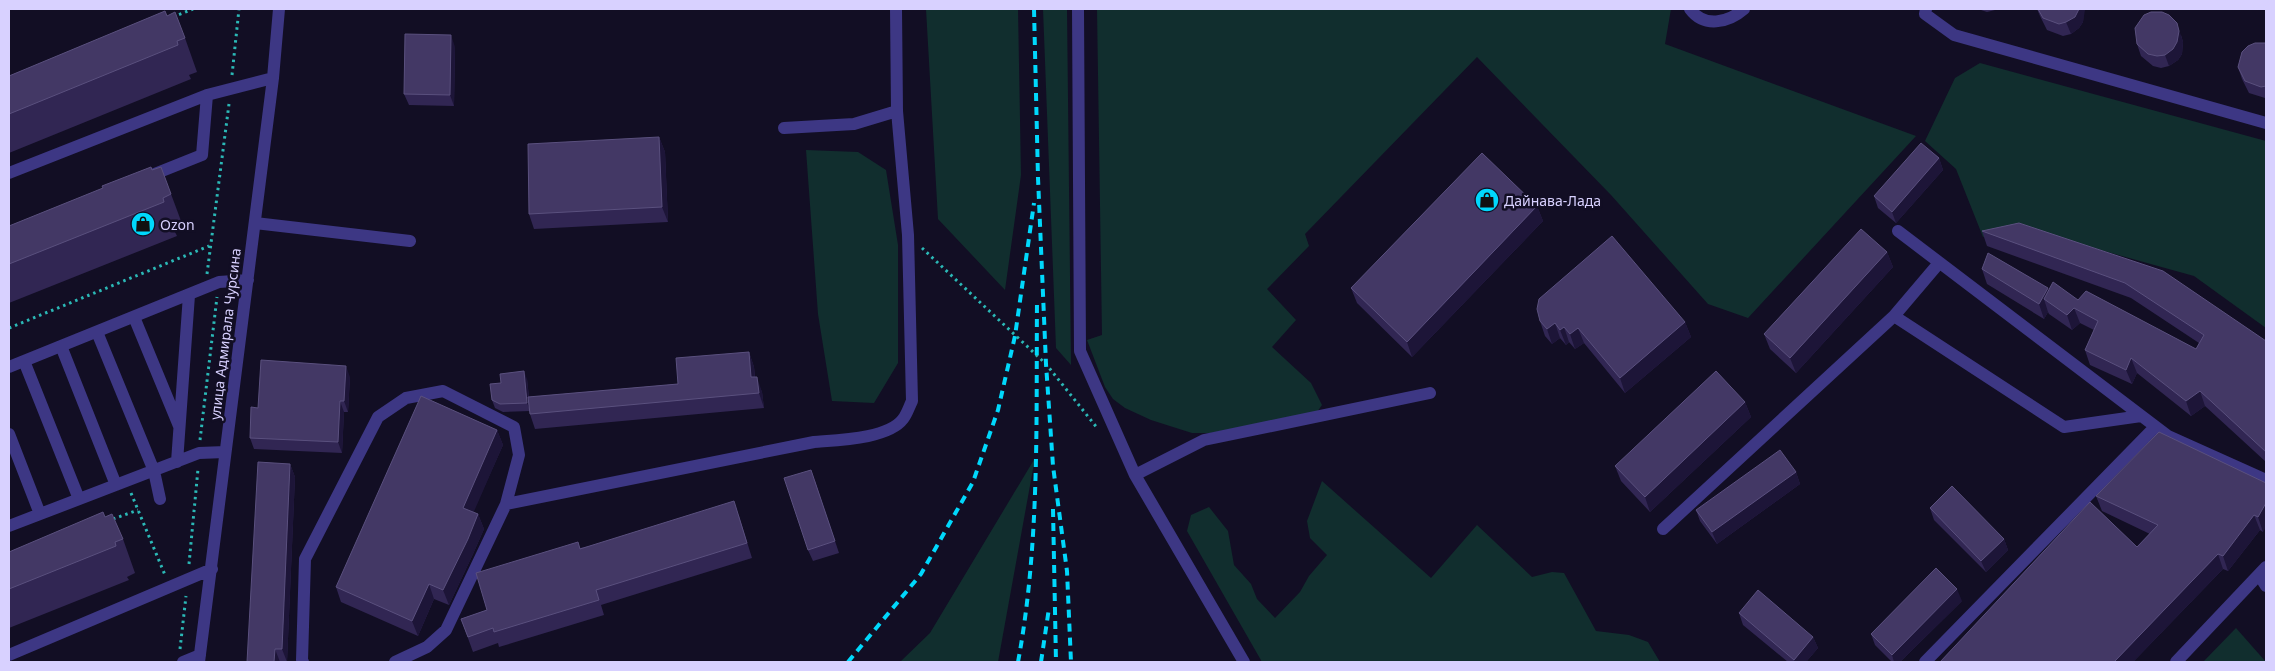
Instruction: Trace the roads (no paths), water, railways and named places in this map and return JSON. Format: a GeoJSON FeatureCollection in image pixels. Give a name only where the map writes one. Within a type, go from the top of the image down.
{"type":"FeatureCollection","features":[{"type":"Feature","properties":{"kind":"street","name":"улица Адмирала Чурсина"},"geometry":{"type":"LineString","coordinates":[[200,659],[273,78],[279,9]]}},
{"type":"Feature","properties":{"kind":"street"},"geometry":{"type":"LineString","coordinates":[[506,504],[814,442],[843,440],[882,433],[902,420],[912,401],[908,235],[897,111],[896,9]]}},
{"type":"Feature","properties":{"kind":"street"},"geometry":{"type":"LineString","coordinates":[[1078,9],[1080,351],[1134,475],[1244,662]]}},
{"type":"Feature","properties":{"kind":"street"},"geometry":{"type":"LineString","coordinates":[[1690,9],[1695,16],[1713,21],[1730,18],[1744,9]]}},
{"type":"Feature","properties":{"kind":"street"},"geometry":{"type":"LineString","coordinates":[[1926,9],[1925,14],[1954,35],[2266,123]]}},
{"type":"Feature","properties":{"kind":"street"},"geometry":{"type":"LineString","coordinates":[[9,173],[207,95],[273,78]]}},
{"type":"Feature","properties":{"kind":"street"},"geometry":{"type":"LineString","coordinates":[[138,181],[202,155],[207,95]]}},
{"type":"Feature","properties":{"kind":"street"},"geometry":{"type":"LineString","coordinates":[[784,128],[854,124],[897,111]]}},
{"type":"Feature","properties":{"kind":"street"},"geometry":{"type":"LineString","coordinates":[[255,223],[410,241]]}},
{"type":"Feature","properties":{"kind":"street"},"geometry":{"type":"LineString","coordinates":[[1898,231],[2168,436],[2266,480]]}},
{"type":"Feature","properties":{"kind":"street"},"geometry":{"type":"LineString","coordinates":[[1664,529],[1894,316],[1939,263]]}},
{"type":"Feature","properties":{"kind":"street"},"geometry":{"type":"LineString","coordinates":[[9,367],[219,282],[248,280]]}},
{"type":"Feature","properties":{"kind":"street"},"geometry":{"type":"LineString","coordinates":[[177,462],[189,295]]}},
{"type":"Feature","properties":{"kind":"street"},"geometry":{"type":"LineString","coordinates":[[1894,316],[2064,427],[2141,416]]}},
{"type":"Feature","properties":{"kind":"street"},"geometry":{"type":"LineString","coordinates":[[134,317],[180,428]]}},
{"type":"Feature","properties":{"kind":"street"},"geometry":{"type":"LineString","coordinates":[[97,332],[154,470],[160,499]]}},
{"type":"Feature","properties":{"kind":"street"},"geometry":{"type":"LineString","coordinates":[[61,346],[121,483]]}},
{"type":"Feature","properties":{"kind":"street"},"geometry":{"type":"LineString","coordinates":[[24,361],[79,499]]}},
{"type":"Feature","properties":{"kind":"street"},"geometry":{"type":"LineString","coordinates":[[303,662],[305,559],[378,417],[406,398],[443,390],[514,427],[519,455],[506,504],[446,630],[427,647],[395,662]]}},
{"type":"Feature","properties":{"kind":"street"},"geometry":{"type":"LineString","coordinates":[[1134,475],[1204,440],[1430,393]]}},
{"type":"Feature","properties":{"kind":"street"},"geometry":{"type":"LineString","coordinates":[[1925,662],[2155,427]]}},
{"type":"Feature","properties":{"kind":"street"},"geometry":{"type":"LineString","coordinates":[[9,434],[40,514]]}},
{"type":"Feature","properties":{"kind":"street"},"geometry":{"type":"LineString","coordinates":[[9,526],[199,454],[225,452]]}},
{"type":"Feature","properties":{"kind":"street"},"geometry":{"type":"LineString","coordinates":[[9,655],[212,569]]}},
{"type":"Feature","properties":{"kind":"street"},"geometry":{"type":"LineString","coordinates":[[2262,571],[2266,586]]}},
{"type":"Feature","properties":{"kind":"street"},"geometry":{"type":"LineString","coordinates":[[2176,662],[2262,571]]}},
{"type":"Feature","properties":{"kind":"street"},"geometry":{"type":"LineString","coordinates":[[181,658],[200,659]]}},
{"type":"Feature","properties":{"kind":"railway"},"geometry":{"type":"LineString","coordinates":[[1034,9],[1038,178],[1046,364],[1053,466],[1067,571],[1071,662]]}},
{"type":"Feature","properties":{"kind":"railway"},"geometry":{"type":"LineString","coordinates":[[848,662],[921,574],[973,482],[998,410],[1015,336],[1034,203]]}},
{"type":"Feature","properties":{"kind":"railway"},"geometry":{"type":"LineString","coordinates":[[1018,662],[1025,618],[1033,528],[1037,301]]}},
{"type":"Feature","properties":{"kind":"railway"},"geometry":{"type":"LineString","coordinates":[[1053,509],[1056,662]]}},
{"type":"Feature","properties":{"kind":"railway"},"geometry":{"type":"LineString","coordinates":[[1041,662],[1049,608]]}},
{"type":"Feature","properties":{"kind":"place","name":"Дайнава-Лада"},"geometry":{"type":"Point","coordinates":[1487,200]}},
{"type":"Feature","properties":{"kind":"place","name":"Ozon"},"geometry":{"type":"Point","coordinates":[143,224]}}]}
